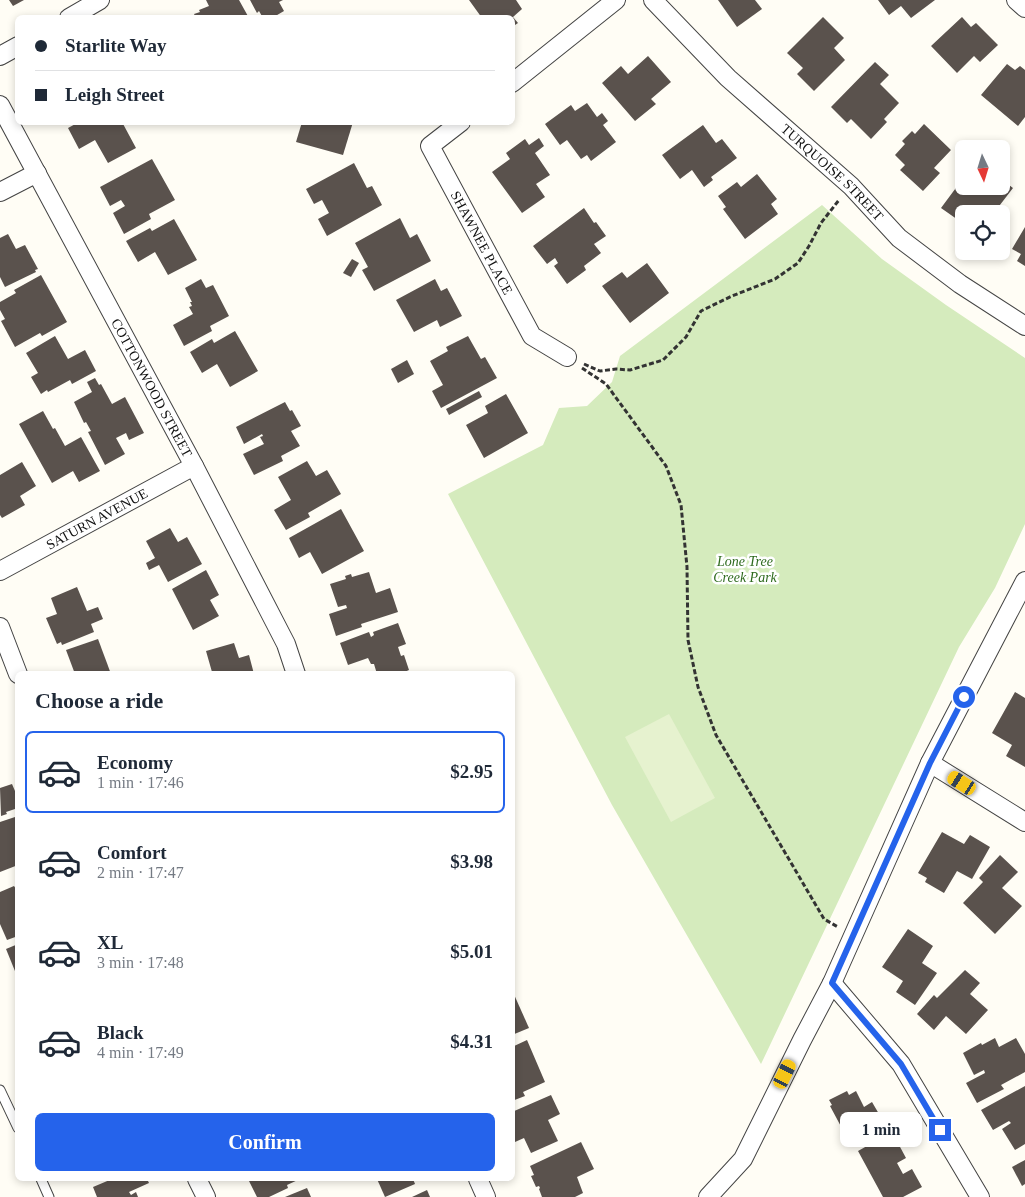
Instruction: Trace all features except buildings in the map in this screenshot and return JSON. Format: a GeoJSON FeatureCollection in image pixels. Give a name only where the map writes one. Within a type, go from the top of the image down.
{"type":"FeatureCollection","features":[{"type":"Feature","properties":{"kind":"street"},"geometry":{"type":"LineString","coordinates":[[74,15],[100,0]]}},
{"type":"Feature","properties":{"kind":"street"},"geometry":{"type":"LineString","coordinates":[[515,80],[616,0]]}},
{"type":"Feature","properties":{"kind":"street","name":"TURQUOISE STREET"},"geometry":{"type":"LineString","coordinates":[[653,0],[728,78],[851,186],[899,238],[960,284],[1025,326]]}},
{"type":"Feature","properties":{"kind":"street"},"geometry":{"type":"LineString","coordinates":[[1016,0],[1025,8]]}},
{"type":"Feature","properties":{"kind":"street"},"geometry":{"type":"LineString","coordinates":[[0,56],[15,48]]}},
{"type":"Feature","properties":{"kind":"street","name":"COTTONWOOD STREET"},"geometry":{"type":"LineString","coordinates":[[0,105],[194,466],[286,644],[295,671]]}},
{"type":"Feature","properties":{"kind":"street","name":"SHAWNEE PLACE"},"geometry":{"type":"LineString","coordinates":[[457,125],[430,146],[532,336],[567,357]]}},
{"type":"Feature","properties":{"kind":"street"},"geometry":{"type":"LineString","coordinates":[[0,192],[37,172]]}},
{"type":"Feature","properties":{"kind":"street","name":"SATURN AVENUE"},"geometry":{"type":"LineString","coordinates":[[0,571],[194,466]]}},
{"type":"Feature","properties":{"kind":"street"},"geometry":{"type":"LineString","coordinates":[[708,1197],[743,1159],[832,983],[930,763],[1025,581]]}},
{"type":"Feature","properties":{"kind":"street"},"geometry":{"type":"LineString","coordinates":[[0,627],[17,671]]}},
{"type":"Feature","properties":{"kind":"street"},"geometry":{"type":"LineString","coordinates":[[930,763],[1025,822]]}},
{"type":"Feature","properties":{"kind":"street"},"geometry":{"type":"LineString","coordinates":[[832,983],[901,1064],[980,1197]]}},
{"type":"Feature","properties":{"kind":"street"},"geometry":{"type":"LineString","coordinates":[[198,1181],[206,1197]]}},
{"type":"Feature","properties":{"kind":"street"},"geometry":{"type":"LineString","coordinates":[[479,1181],[486,1197]]}},
{"type":"Feature","properties":{"kind":"lane"},"geometry":{"type":"LineString","coordinates":[[0,1090],[15,1122]]}},
{"type":"Feature","properties":{"kind":"lane"},"geometry":{"type":"LineString","coordinates":[[42,1181],[49,1197]]}},
{"type":"Feature","properties":{"kind":"path"},"geometry":{"type":"LineString","coordinates":[[567,357],[600,371],[616,368],[630,370],[663,360],[686,337],[701,311],[775,279],[798,263],[820,223],[851,186]]}},
{"type":"Feature","properties":{"kind":"path"},"geometry":{"type":"LineString","coordinates":[[567,357],[606,384],[666,466],[681,505],[686,567],[688,640],[698,687],[716,735],[824,919],[853,936]]}},
{"type":"Feature","properties":{"kind":"green space","name":"Lone Tree Creek Park"},"geometry":{"type":"Polygon","coordinates":[[[822,205],[882,259],[1025,358],[1025,524],[995,588],[959,647],[761,1064],[612,805],[448,494],[543,445],[559,408],[587,406],[612,382],[620,356],[822,205]]]}},
{"type":"Feature","properties":{"kind":"green space"},"geometry":{"type":"Polygon","coordinates":[[[669,714],[715,798],[671,822],[625,737],[669,714]]]}},
{"type":"Feature","properties":{"kind":"route"},"geometry":{"type":"LineString","coordinates":[[940,1130],[901,1064],[832,983],[930,763],[964,697]]}}]}
